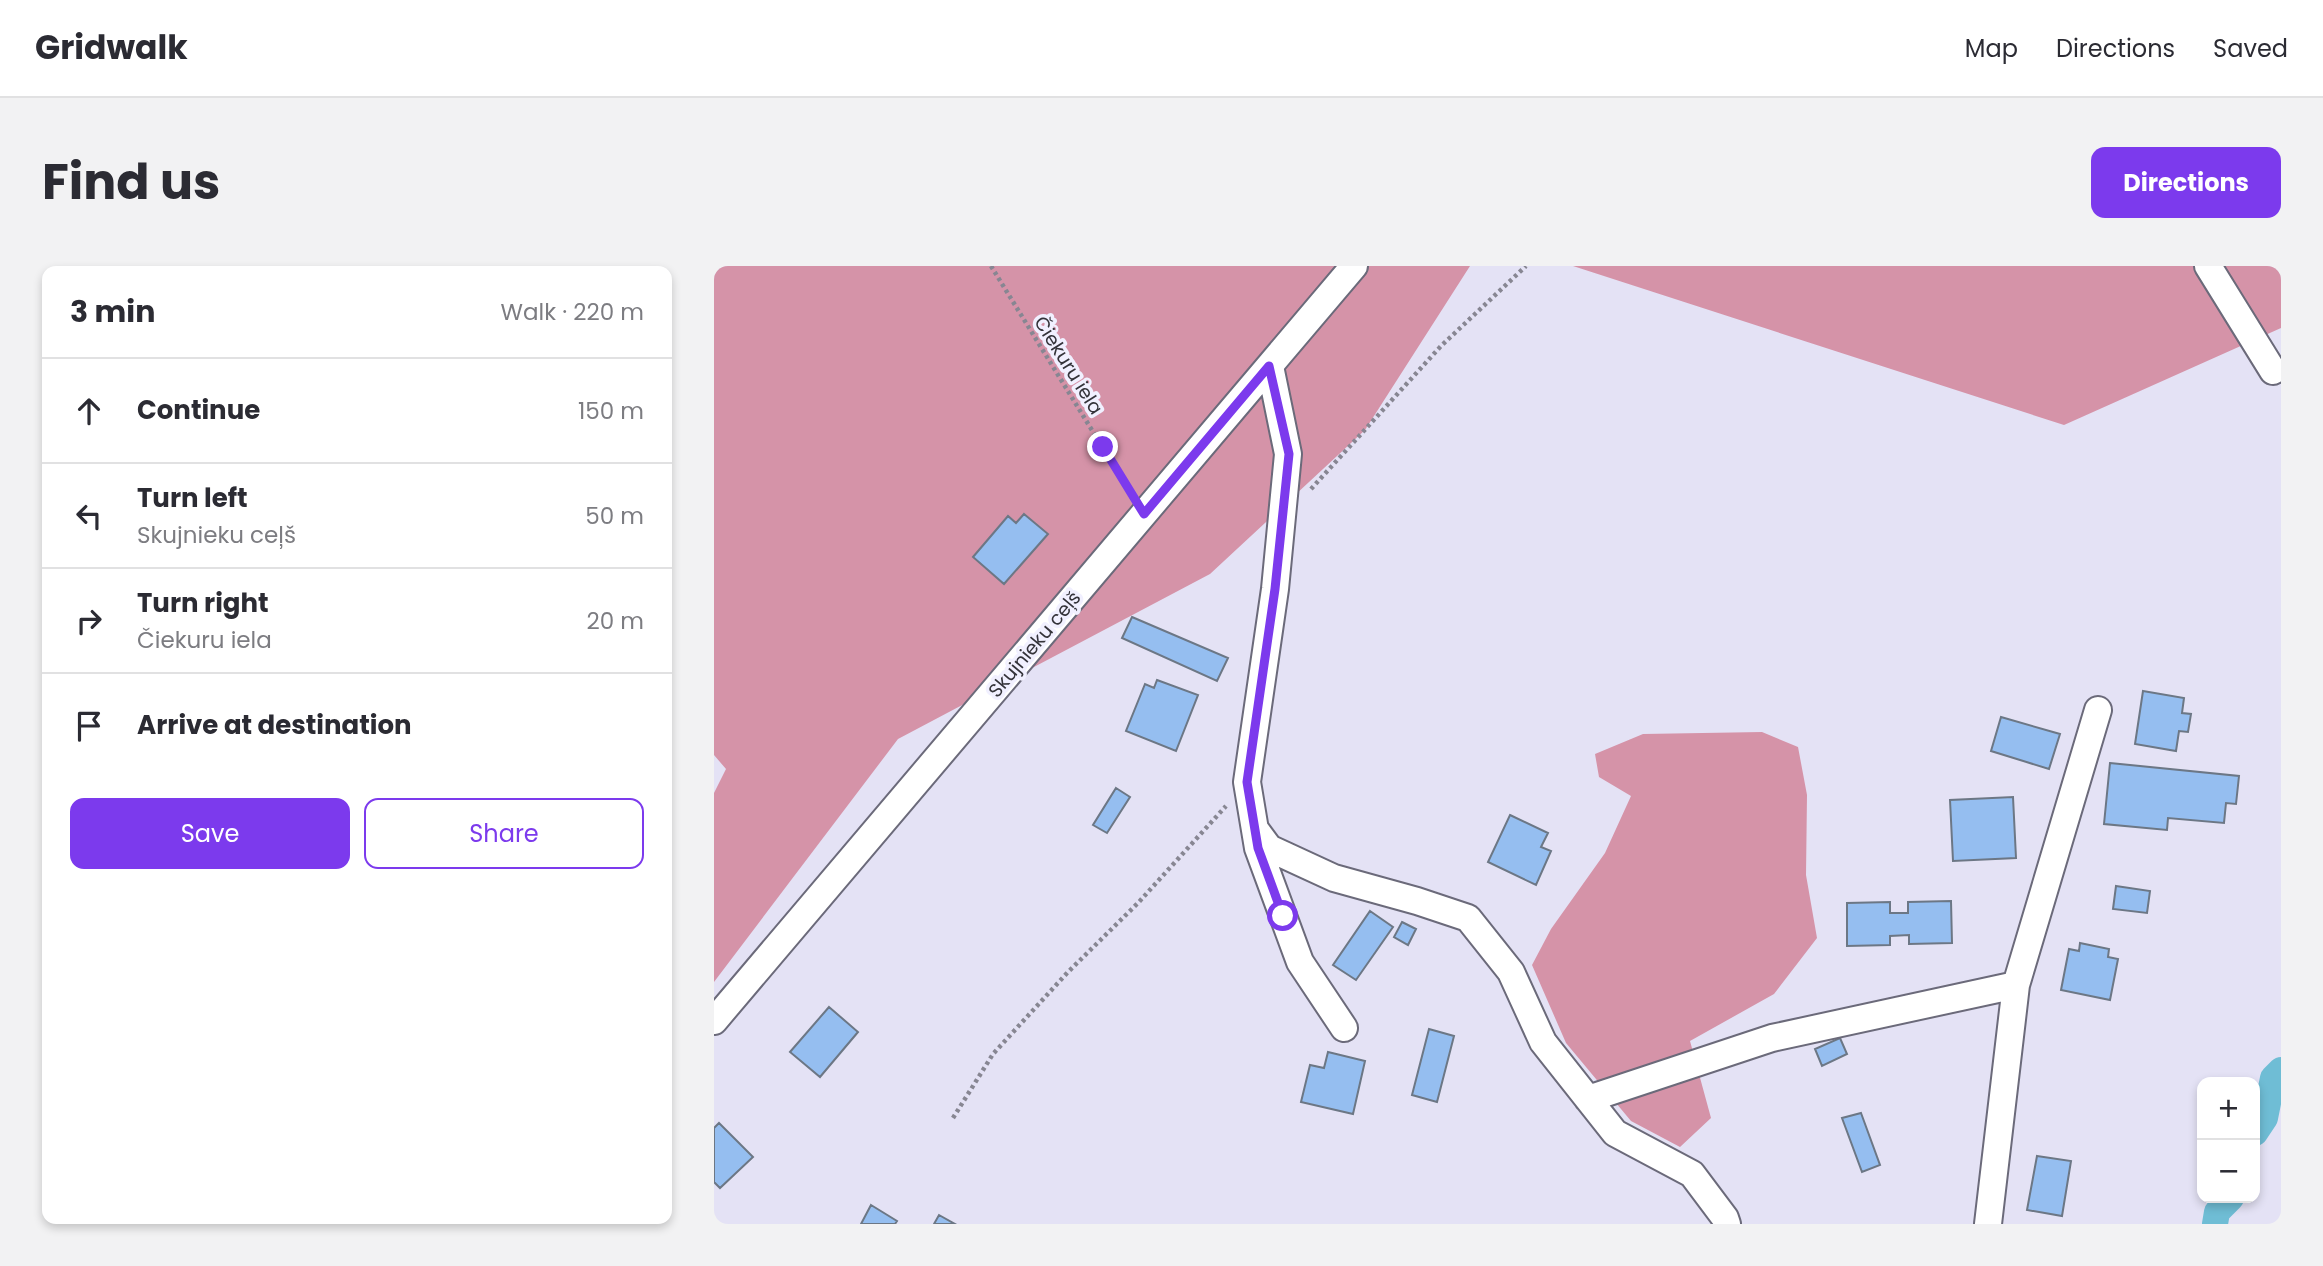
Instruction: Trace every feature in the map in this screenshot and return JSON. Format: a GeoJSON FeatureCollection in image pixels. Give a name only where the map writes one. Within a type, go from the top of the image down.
{"type":"FeatureCollection","features":[{"type":"Feature","properties":{"kind":"street","name":"Skujnieku ceļš"},"geometry":{"type":"LineString","coordinates":[[714,1021],[1354,266]]}},
{"type":"Feature","properties":{"kind":"street"},"geometry":{"type":"LineString","coordinates":[[2207,266],[2273,371]]}},
{"type":"Feature","properties":{"kind":"street"},"geometry":{"type":"LineString","coordinates":[[1269,366],[1289,454],[1275,589],[1247,782],[1258,848],[1300,962],[1344,1028]]}},
{"type":"Feature","properties":{"kind":"street"},"geometry":{"type":"LineString","coordinates":[[1988,1224],[2016,985],[2098,710]]}},
{"type":"Feature","properties":{"kind":"street"},"geometry":{"type":"LineString","coordinates":[[1255,828],[1269,848],[1334,877],[1468,918],[1511,972],[1543,1042],[1615,1133],[1692,1174],[1727,1224]]}},
{"type":"Feature","properties":{"kind":"street"},"geometry":{"type":"LineString","coordinates":[[1588,1099],[1772,1038],[2016,985]]}},
{"type":"Feature","properties":{"kind":"path","name":"Čiekuru iela"},"geometry":{"type":"LineString","coordinates":[[991,266],[1144,514]]}},
{"type":"Feature","properties":{"kind":"path"},"geometry":{"type":"LineString","coordinates":[[1303,498],[1441,346],[1526,266]]}},
{"type":"Feature","properties":{"kind":"path"},"geometry":{"type":"LineString","coordinates":[[953,1118],[993,1054],[1068,972],[1138,903],[1247,782]]}},
{"type":"Feature","properties":{"kind":"shaded area"},"geometry":{"type":"Polygon","coordinates":[[[714,266],[1470,266],[1365,430],[1210,574],[898,739],[714,982],[714,793],[726,769],[714,755],[714,266]]]}},
{"type":"Feature","properties":{"kind":"shaded area"},"geometry":{"type":"Polygon","coordinates":[[[1573,266],[2281,266],[2281,328],[2064,425],[1573,266]]]}},
{"type":"Feature","properties":{"kind":"shaded area"},"geometry":{"type":"Polygon","coordinates":[[[1762,732],[1798,747],[1807,795],[1806,875],[1817,938],[1774,994],[1690,1041],[1711,1118],[1680,1147],[1631,1121],[1566,1043],[1532,965],[1551,929],[1605,853],[1631,796],[1599,777],[1595,754],[1643,734],[1762,732]]]}},
{"type":"Feature","properties":{"kind":"building"},"geometry":{"type":"Polygon","coordinates":[[[1024,514],[1048,534],[1004,584],[973,557],[1008,516],[1016,523],[1024,514]]]}},
{"type":"Feature","properties":{"kind":"building"},"geometry":{"type":"Polygon","coordinates":[[[1132,617],[1228,658],[1217,681],[1122,638],[1132,617]]]}},
{"type":"Feature","properties":{"kind":"building"},"geometry":{"type":"Polygon","coordinates":[[[1157,680],[1198,695],[1176,751],[1126,731],[1145,684],[1154,688],[1157,680]]]}},
{"type":"Feature","properties":{"kind":"building"},"geometry":{"type":"Polygon","coordinates":[[[2143,691],[2184,698],[2182,713],[2191,714],[2188,732],[2179,731],[2176,751],[2135,744],[2143,691]]]}},
{"type":"Feature","properties":{"kind":"building"},"geometry":{"type":"Polygon","coordinates":[[[2001,717],[2060,734],[2049,769],[1991,751],[2001,717]]]}},
{"type":"Feature","properties":{"kind":"building"},"geometry":{"type":"Polygon","coordinates":[[[2110,763],[2239,776],[2236,804],[2226,803],[2224,823],[2168,818],[2167,830],[2104,824],[2110,763]]]}},
{"type":"Feature","properties":{"kind":"building"},"geometry":{"type":"Polygon","coordinates":[[[1116,788],[1130,797],[1107,833],[1093,825],[1116,788]]]}},
{"type":"Feature","properties":{"kind":"building"},"geometry":{"type":"Polygon","coordinates":[[[2013,797],[2016,858],[1953,861],[1950,800],[2013,797]]]}},
{"type":"Feature","properties":{"kind":"building"},"geometry":{"type":"Polygon","coordinates":[[[1510,815],[1548,833],[1541,847],[1551,851],[1536,885],[1488,862],[1510,815]]]}},
{"type":"Feature","properties":{"kind":"building"},"geometry":{"type":"Polygon","coordinates":[[[2116,886],[2150,891],[2147,913],[2113,909],[2116,886]]]}},
{"type":"Feature","properties":{"kind":"building"},"geometry":{"type":"Polygon","coordinates":[[[1951,901],[1952,943],[1909,944],[1909,935],[1890,936],[1890,945],[1847,946],[1847,903],[1890,902],[1890,913],[1908,913],[1908,902],[1951,901]]]}},
{"type":"Feature","properties":{"kind":"building"},"geometry":{"type":"Polygon","coordinates":[[[1370,911],[1393,927],[1356,980],[1333,965],[1370,911]]]}},
{"type":"Feature","properties":{"kind":"building"},"geometry":{"type":"Polygon","coordinates":[[[1402,922],[1416,929],[1408,945],[1394,937],[1402,922]]]}},
{"type":"Feature","properties":{"kind":"building"},"geometry":{"type":"Polygon","coordinates":[[[2080,943],[2109,949],[2108,957],[2118,959],[2110,1000],[2061,990],[2069,949],[2079,951],[2080,943]]]}},
{"type":"Feature","properties":{"kind":"building"},"geometry":{"type":"Polygon","coordinates":[[[829,1007],[858,1032],[820,1077],[790,1052],[829,1007]]]}},
{"type":"Feature","properties":{"kind":"building"},"geometry":{"type":"Polygon","coordinates":[[[1429,1029],[1454,1036],[1437,1102],[1412,1095],[1429,1029]]]}},
{"type":"Feature","properties":{"kind":"building"},"geometry":{"type":"Polygon","coordinates":[[[1840,1038],[1847,1054],[1822,1066],[1815,1049],[1840,1038]]]}},
{"type":"Feature","properties":{"kind":"building"},"geometry":{"type":"Polygon","coordinates":[[[1328,1052],[1365,1061],[1353,1114],[1301,1102],[1310,1065],[1324,1068],[1328,1052]]]}},
{"type":"Feature","properties":{"kind":"building"},"geometry":{"type":"Polygon","coordinates":[[[1861,1113],[1880,1165],[1862,1172],[1842,1118],[1861,1113]]]}},
{"type":"Feature","properties":{"kind":"building"},"geometry":{"type":"Polygon","coordinates":[[[719,1123],[753,1157],[720,1188],[714,1182],[714,1128],[719,1123]]]}},
{"type":"Feature","properties":{"kind":"building"},"geometry":{"type":"Polygon","coordinates":[[[2037,1156],[2071,1161],[2062,1216],[2027,1210],[2037,1156]]]}},
{"type":"Feature","properties":{"kind":"building"},"geometry":{"type":"Polygon","coordinates":[[[871,1205],[897,1221],[895,1224],[861,1224],[871,1205]]]}},
{"type":"Feature","properties":{"kind":"building"},"geometry":{"type":"Polygon","coordinates":[[[939,1215],[955,1224],[934,1224],[939,1215]]]}},
{"type":"Feature","properties":{"kind":"waterway"},"geometry":{"type":"LineString","coordinates":[[2260,1126],[2265,1118],[2273,1078],[2281,1070]]}},
{"type":"Feature","properties":{"kind":"waterway"},"geometry":{"type":"LineString","coordinates":[[2215,1224],[2217,1212],[2226,1203]]}},
{"type":"Feature","properties":{"kind":"route"},"geometry":{"type":"LineString","coordinates":[[1103,447],[1144,514],[1269,366],[1289,454],[1275,589],[1247,782],[1258,848],[1283,916]]}}]}
